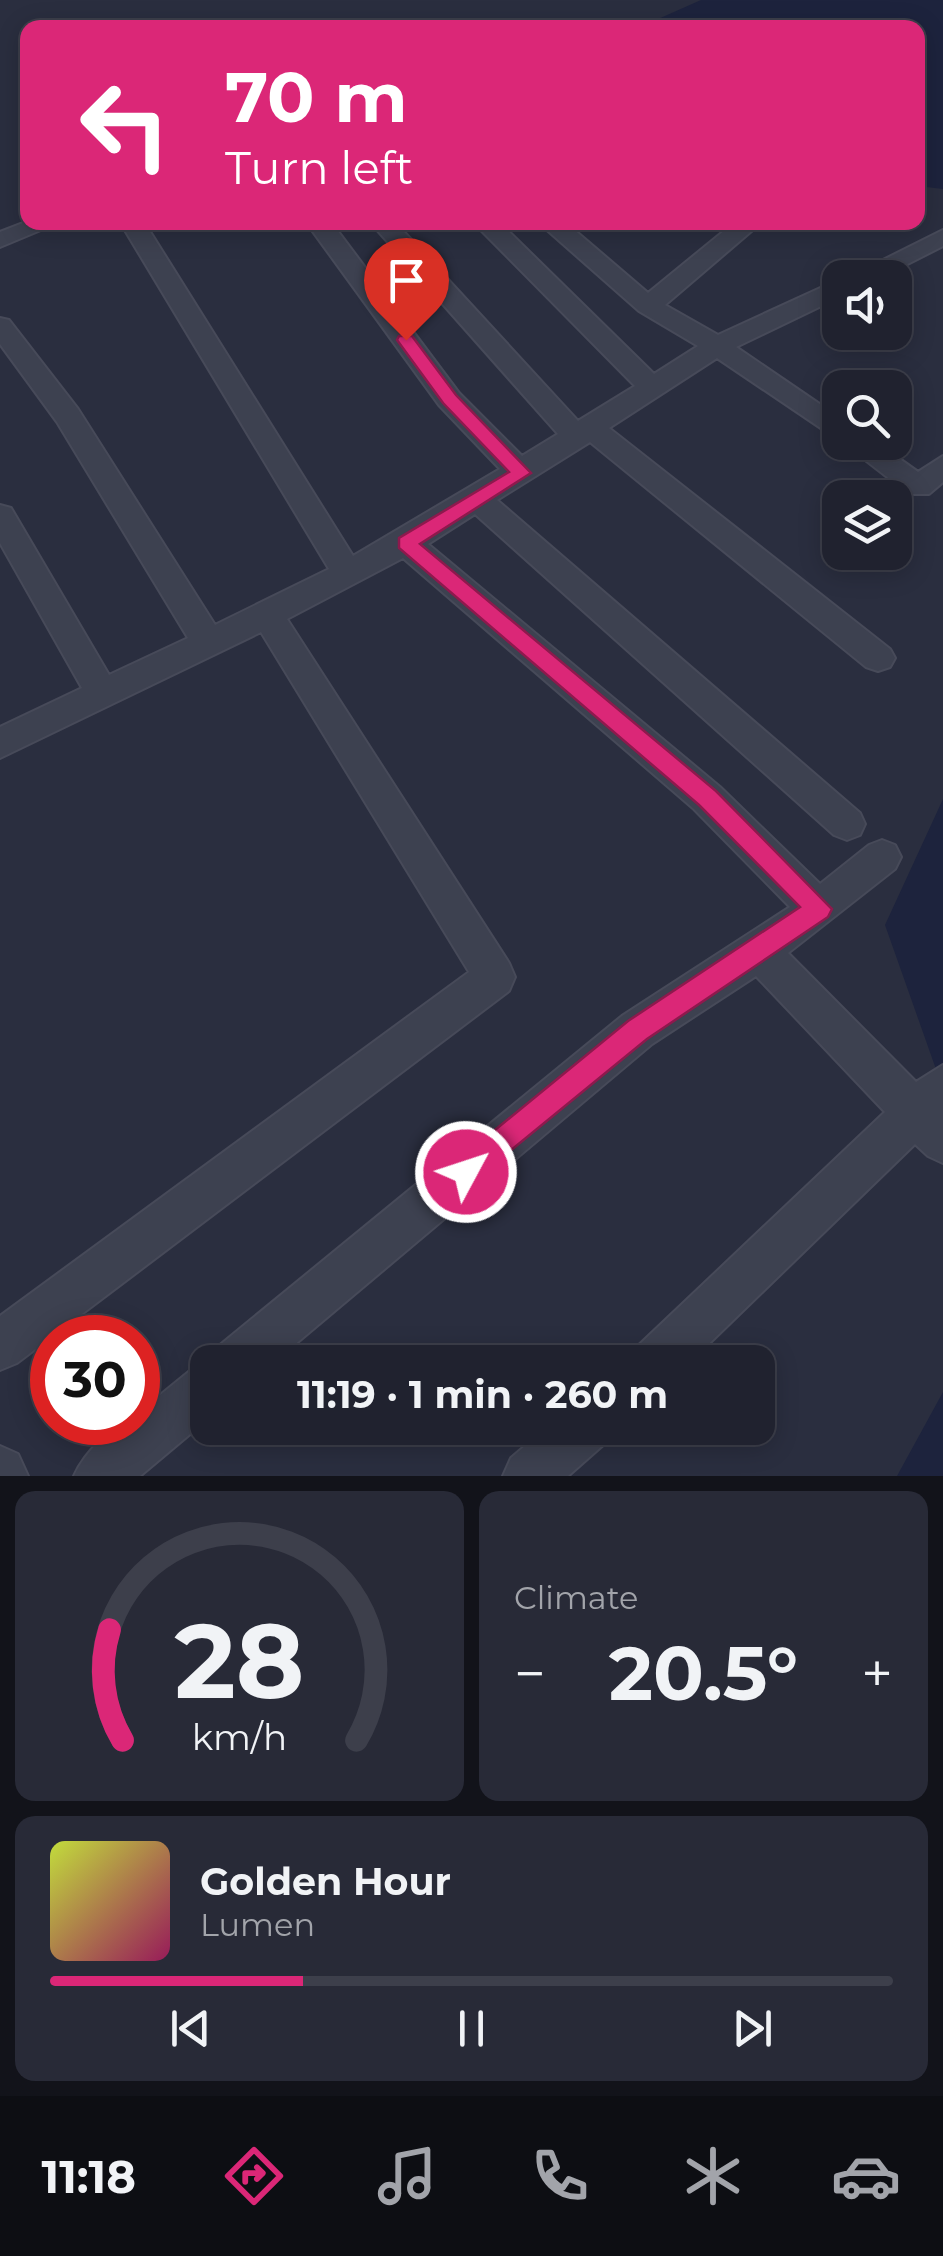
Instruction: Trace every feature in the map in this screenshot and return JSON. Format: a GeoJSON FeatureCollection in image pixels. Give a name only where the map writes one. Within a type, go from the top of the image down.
{"type":"FeatureCollection","features":[{"type":"Feature","properties":{"kind":"street"},"geometry":{"type":"LineString","coordinates":[[0,240],[27,230]]}},
{"type":"Feature","properties":{"kind":"street"},"geometry":{"type":"LineString","coordinates":[[137,230],[348,574]]}},
{"type":"Feature","properties":{"kind":"street"},"geometry":{"type":"LineString","coordinates":[[324,230],[449,399],[521,473]]}},
{"type":"Feature","properties":{"kind":"street"},"geometry":{"type":"LineString","coordinates":[[390,230],[585,433],[878,658]]}},
{"type":"Feature","properties":{"kind":"street"},"geometry":{"type":"LineString","coordinates":[[493,230],[652,387]]}},
{"type":"Feature","properties":{"kind":"street"},"geometry":{"type":"LineString","coordinates":[[559,230],[648,306],[717,346],[822,419]]}},
{"type":"Feature","properties":{"kind":"street"},"geometry":{"type":"LineString","coordinates":[[648,306],[740,230]]}},
{"type":"Feature","properties":{"kind":"street"},"geometry":{"type":"LineString","coordinates":[[896,260],[943,237]]}},
{"type":"Feature","properties":{"kind":"street"},"geometry":{"type":"LineString","coordinates":[[0,742],[267,616],[406,543],[717,346],[822,296]]}},
{"type":"Feature","properties":{"kind":"street"},"geometry":{"type":"LineString","coordinates":[[0,326],[68,416],[208,642]]}},
{"type":"Feature","properties":{"kind":"street"},"geometry":{"type":"LineString","coordinates":[[882,460],[919,486],[943,466]]}},
{"type":"Feature","properties":{"kind":"street"},"geometry":{"type":"LineString","coordinates":[[478,500],[847,824]]}},
{"type":"Feature","properties":{"kind":"street"},"geometry":{"type":"LineString","coordinates":[[0,516],[102,691]]}},
{"type":"Feature","properties":{"kind":"street"},"geometry":{"type":"LineString","coordinates":[[406,543],[707,798],[819,909]]}},
{"type":"Feature","properties":{"kind":"street"},"geometry":{"type":"LineString","coordinates":[[0,1346],[495,977],[267,616]]}},
{"type":"Feature","properties":{"kind":"street"},"geometry":{"type":"LineString","coordinates":[[258,1345],[638,1030],[819,909],[882,857]]}},
{"type":"Feature","properties":{"kind":"street"},"geometry":{"type":"LineString","coordinates":[[675,1345],[934,1113],[759,950]]}},
{"type":"Feature","properties":{"kind":"street"},"geometry":{"type":"LineString","coordinates":[[100,1476],[190,1402]]}},
{"type":"Feature","properties":{"kind":"street"},"geometry":{"type":"LineString","coordinates":[[530,1476],[565,1445]]}},
{"type":"Feature","properties":{"kind":"water"},"geometry":{"type":"Polygon","coordinates":[[[701,0],[943,0],[943,189],[925,187],[925,20],[656,20],[701,0]]]}},
{"type":"Feature","properties":{"kind":"water"},"geometry":{"type":"Polygon","coordinates":[[[943,799],[943,1089],[885,925],[943,799]]]}},
{"type":"Feature","properties":{"kind":"water"},"geometry":{"type":"Polygon","coordinates":[[[943,1392],[943,1476],[897,1476],[943,1392]]]}},
{"type":"Feature","properties":{"kind":"route"},"geometry":{"type":"LineString","coordinates":[[406,340],[449,399],[521,473],[406,543],[707,798],[819,909],[638,1030],[466,1172]]}}]}
